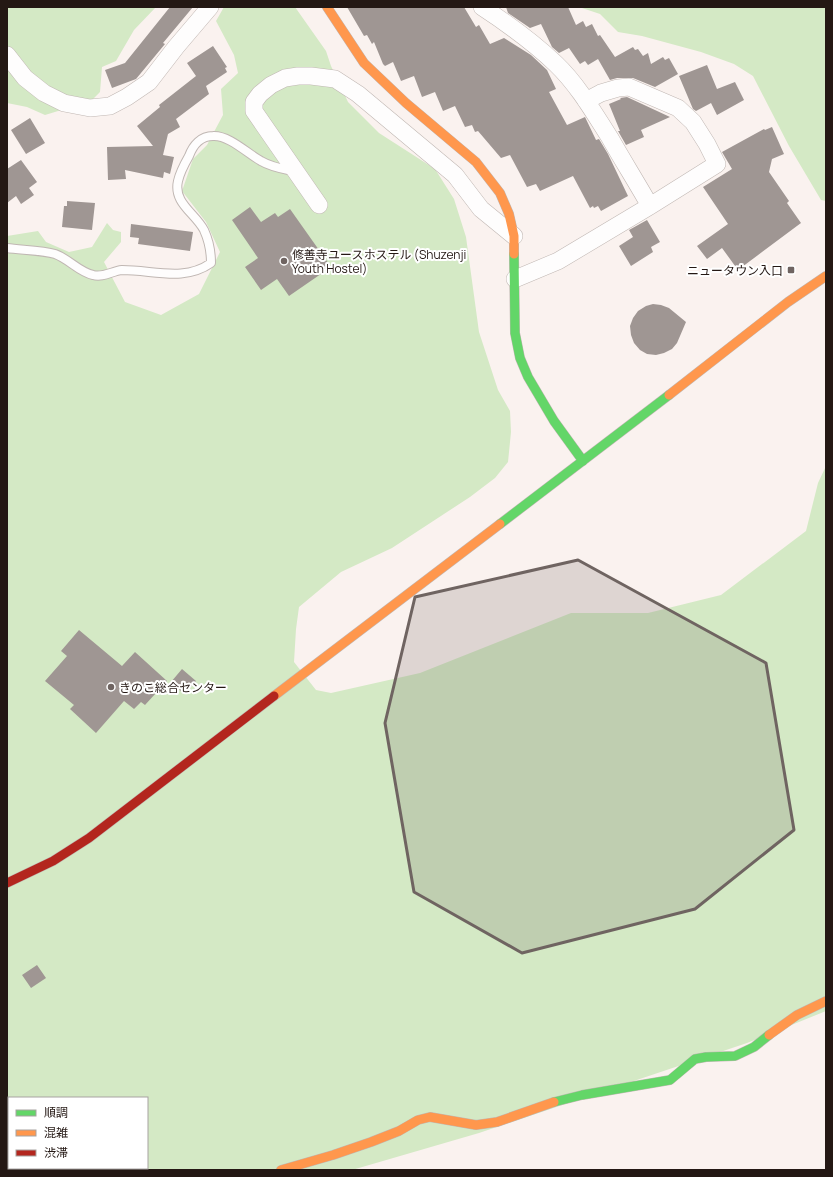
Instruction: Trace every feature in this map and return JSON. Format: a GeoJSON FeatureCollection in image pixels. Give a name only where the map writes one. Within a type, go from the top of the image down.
{"type":"FeatureCollection","features":[{"type":"Feature","properties":{"kind":"street"},"geometry":{"type":"LineString","coordinates":[[7,55],[26,78],[44,93],[64,103],[90,108],[110,106],[127,97],[149,82],[176,46],[210,7]]}},
{"type":"Feature","properties":{"kind":"street"},"geometry":{"type":"LineString","coordinates":[[327,7],[364,63],[406,102],[476,162],[500,193],[509,214],[514,236],[514,333],[520,358],[528,377],[554,421],[583,461]]}},
{"type":"Feature","properties":{"kind":"street"},"geometry":{"type":"LineString","coordinates":[[482,7],[538,48],[557,65],[586,100],[650,206]]}},
{"type":"Feature","properties":{"kind":"street"},"geometry":{"type":"LineString","coordinates":[[319,205],[254,111],[254,102],[260,94],[285,78],[311,76],[335,80],[358,94],[455,175],[481,209],[514,236]]}},
{"type":"Feature","properties":{"kind":"street"},"geometry":{"type":"LineString","coordinates":[[514,279],[558,261],[717,164],[707,144],[692,122],[685,113],[678,108],[629,87],[618,88],[601,93],[586,100]]}},
{"type":"Feature","properties":{"kind":"street"},"geometry":{"type":"LineString","coordinates":[[7,884],[53,860],[88,838],[133,806],[788,302],[826,276]]}},
{"type":"Feature","properties":{"kind":"street"},"geometry":{"type":"LineString","coordinates":[[281,1170],[371,1142],[400,1131],[418,1120],[430,1117],[476,1125],[490,1123],[519,1115],[553,1102],[582,1095],[670,1080],[695,1059],[700,1057],[730,1057],[754,1047],[793,1016],[826,1001]]}},
{"type":"Feature","properties":{"kind":"lane"},"geometry":{"type":"LineString","coordinates":[[7,248],[56,254],[80,269],[93,275],[101,276],[122,270],[178,274],[200,270],[211,263],[209,243],[203,229],[181,202],[178,194],[178,181],[193,147],[204,138],[214,136],[225,139],[262,162],[278,168],[295,171]]}},
{"type":"Feature","properties":{"kind":"highlighted area"},"geometry":{"type":"Polygon","coordinates":[[[578,560],[766,663],[794,830],[695,909],[522,953],[414,892],[385,723],[415,597],[578,560]]]}},
{"type":"Feature","properties":{"kind":"green space"},"geometry":{"type":"Polygon","coordinates":[[[7,7],[156,7],[134,30],[116,61],[102,67],[100,92],[91,101],[45,115],[27,107],[7,103],[7,7]]]}},
{"type":"Feature","properties":{"kind":"green space"},"geometry":{"type":"Polygon","coordinates":[[[224,7],[295,7],[326,51],[331,66],[348,102],[379,133],[435,169],[454,199],[466,237],[479,332],[498,390],[510,411],[511,432],[508,462],[495,478],[470,497],[392,548],[341,572],[299,607],[294,662],[316,690],[331,693],[420,673],[571,613],[648,613],[721,595],[806,531],[818,483],[826,466],[826,1011],[747,1043],[479,1133],[352,1170],[7,1170],[7,236],[38,231],[46,242],[69,252],[92,247],[107,223],[113,230],[121,232],[121,242],[104,262],[125,302],[161,315],[199,294],[220,252],[206,222],[182,191],[193,159],[207,145],[223,115],[221,89],[238,73],[234,55],[216,21],[224,7]]]}},
{"type":"Feature","properties":{"kind":"green space"},"geometry":{"type":"Polygon","coordinates":[[[579,7],[826,7],[826,201],[821,200],[789,146],[753,76],[734,64],[701,52],[642,36],[618,32],[600,14],[579,7]]]}},
{"type":"Feature","properties":{"kind":"building"},"geometry":{"type":"Polygon","coordinates":[[[170,7],[193,7],[136,79],[112,88],[105,70],[125,63],[170,7]]]}},
{"type":"Feature","properties":{"kind":"building"},"geometry":{"type":"Polygon","coordinates":[[[347,7],[464,7],[476,27],[479,25],[490,44],[504,38],[531,55],[547,70],[556,89],[549,92],[567,125],[585,117],[596,140],[599,139],[608,154],[628,196],[601,211],[598,206],[594,208],[593,206],[590,208],[573,176],[540,191],[536,184],[527,187],[510,155],[501,158],[478,131],[475,132],[472,125],[465,127],[455,106],[443,111],[435,92],[422,97],[414,76],[401,81],[393,62],[385,66],[383,64],[374,42],[372,44],[367,35],[364,36],[347,7]]]}},
{"type":"Feature","properties":{"kind":"building"},"geometry":{"type":"Polygon","coordinates":[[[506,7],[568,7],[576,25],[583,21],[586,27],[592,24],[598,36],[600,35],[615,57],[633,47],[635,50],[638,49],[643,56],[648,53],[651,64],[663,57],[665,60],[669,58],[678,74],[655,87],[633,78],[617,78],[610,80],[598,59],[588,65],[585,61],[580,64],[569,48],[559,53],[552,47],[541,24],[530,28],[508,13],[506,7]]]}},
{"type":"Feature","properties":{"kind":"building"},"geometry":{"type":"Polygon","coordinates":[[[213,46],[227,67],[225,68],[227,72],[206,86],[209,94],[176,119],[180,127],[168,134],[163,155],[174,157],[170,174],[164,172],[163,178],[125,170],[126,179],[108,180],[107,147],[153,146],[137,126],[160,107],[159,105],[196,76],[187,63],[213,46]]]}},
{"type":"Feature","properties":{"kind":"building"},"geometry":{"type":"Polygon","coordinates":[[[707,65],[717,89],[735,82],[744,100],[717,115],[711,103],[696,111],[693,109],[679,76],[707,65]]]}},
{"type":"Feature","properties":{"kind":"building"},"geometry":{"type":"Polygon","coordinates":[[[627,97],[670,117],[641,130],[644,137],[626,145],[618,131],[620,131],[609,104],[621,99],[620,98],[627,97]]]}},
{"type":"Feature","properties":{"kind":"building"},"geometry":{"type":"Polygon","coordinates":[[[30,118],[45,143],[26,154],[11,130],[30,118]]]}},
{"type":"Feature","properties":{"kind":"building"},"geometry":{"type":"Polygon","coordinates":[[[772,127],[784,154],[772,159],[769,172],[789,201],[787,203],[801,223],[738,270],[722,248],[707,259],[697,246],[728,224],[703,187],[732,169],[722,152],[764,129],[765,130],[772,127]]]}},
{"type":"Feature","properties":{"kind":"building"},"geometry":{"type":"Polygon","coordinates":[[[21,160],[37,182],[29,188],[34,195],[21,204],[16,196],[7,203],[7,169],[21,160]]]}},
{"type":"Feature","properties":{"kind":"building"},"geometry":{"type":"Polygon","coordinates":[[[67,201],[95,203],[92,230],[62,227],[64,206],[67,206],[67,201]]]}},
{"type":"Feature","properties":{"kind":"building"},"geometry":{"type":"Polygon","coordinates":[[[250,207],[261,222],[275,213],[278,217],[290,209],[331,267],[289,296],[277,279],[261,290],[245,267],[258,258],[232,220],[250,207]]]}},
{"type":"Feature","properties":{"kind":"building"},"geometry":{"type":"Polygon","coordinates":[[[647,220],[660,242],[651,247],[653,252],[631,266],[619,246],[633,237],[629,230],[647,220]]]}},
{"type":"Feature","properties":{"kind":"building"},"geometry":{"type":"Polygon","coordinates":[[[131,224],[193,232],[190,251],[138,244],[139,238],[130,237],[131,224]]]}},
{"type":"Feature","properties":{"kind":"building"},"geometry":{"type":"Polygon","coordinates":[[[653,304],[669,308],[686,322],[677,343],[672,349],[656,355],[647,354],[640,350],[634,343],[630,326],[638,311],[653,304]]]}},
{"type":"Feature","properties":{"kind":"building"},"geometry":{"type":"Polygon","coordinates":[[[79,630],[122,666],[135,652],[167,681],[145,705],[141,702],[134,709],[124,701],[96,733],[70,709],[74,705],[45,681],[67,656],[61,651],[79,630]]]}},
{"type":"Feature","properties":{"kind":"building"},"geometry":{"type":"Polygon","coordinates":[[[182,669],[196,681],[184,694],[171,682],[182,669]]]}},
{"type":"Feature","properties":{"kind":"building"},"geometry":{"type":"Polygon","coordinates":[[[37,965],[46,978],[31,988],[22,975],[37,965]]]}},
{"type":"Feature","properties":{"kind":"traffic: fast"},"geometry":{"type":"LineString","coordinates":[[514,254],[515,333],[520,358],[528,377],[554,421],[583,461]]}},
{"type":"Feature","properties":{"kind":"traffic: fast"},"geometry":{"type":"LineString","coordinates":[[500,524],[669,395]]}},
{"type":"Feature","properties":{"kind":"traffic: fast"},"geometry":{"type":"LineString","coordinates":[[554,1102],[582,1095],[670,1080],[695,1059],[735,1056],[754,1047],[769,1035]]}},
{"type":"Feature","properties":{"kind":"traffic: slow"},"geometry":{"type":"LineString","coordinates":[[327,7],[364,63],[406,103],[476,162],[500,193],[509,214],[514,236],[514,254]]}},
{"type":"Feature","properties":{"kind":"traffic: slow"},"geometry":{"type":"LineString","coordinates":[[669,395],[788,302],[826,276]]}},
{"type":"Feature","properties":{"kind":"traffic: slow"},"geometry":{"type":"LineString","coordinates":[[274,696],[500,524]]}},
{"type":"Feature","properties":{"kind":"traffic: slow"},"geometry":{"type":"LineString","coordinates":[[769,1035],[797,1015],[826,1001]]}},
{"type":"Feature","properties":{"kind":"traffic: slow"},"geometry":{"type":"LineString","coordinates":[[281,1170],[371,1142],[399,1131],[418,1120],[430,1117],[476,1125],[497,1122],[554,1102]]}},
{"type":"Feature","properties":{"kind":"traffic: jam"},"geometry":{"type":"LineString","coordinates":[[7,883],[53,861],[89,838],[274,696]]}},
{"type":"Feature","properties":{"kind":"place","name":"修善寺ユースホステル (Shuzenji Youth Hostel)"},"geometry":{"type":"Point","coordinates":[284,261]}},
{"type":"Feature","properties":{"kind":"place","name":"ニュータウン入口"},"geometry":{"type":"Point","coordinates":[791,270]}},
{"type":"Feature","properties":{"kind":"place","name":"きのこ総合センター"},"geometry":{"type":"Point","coordinates":[111,687]}}]}
